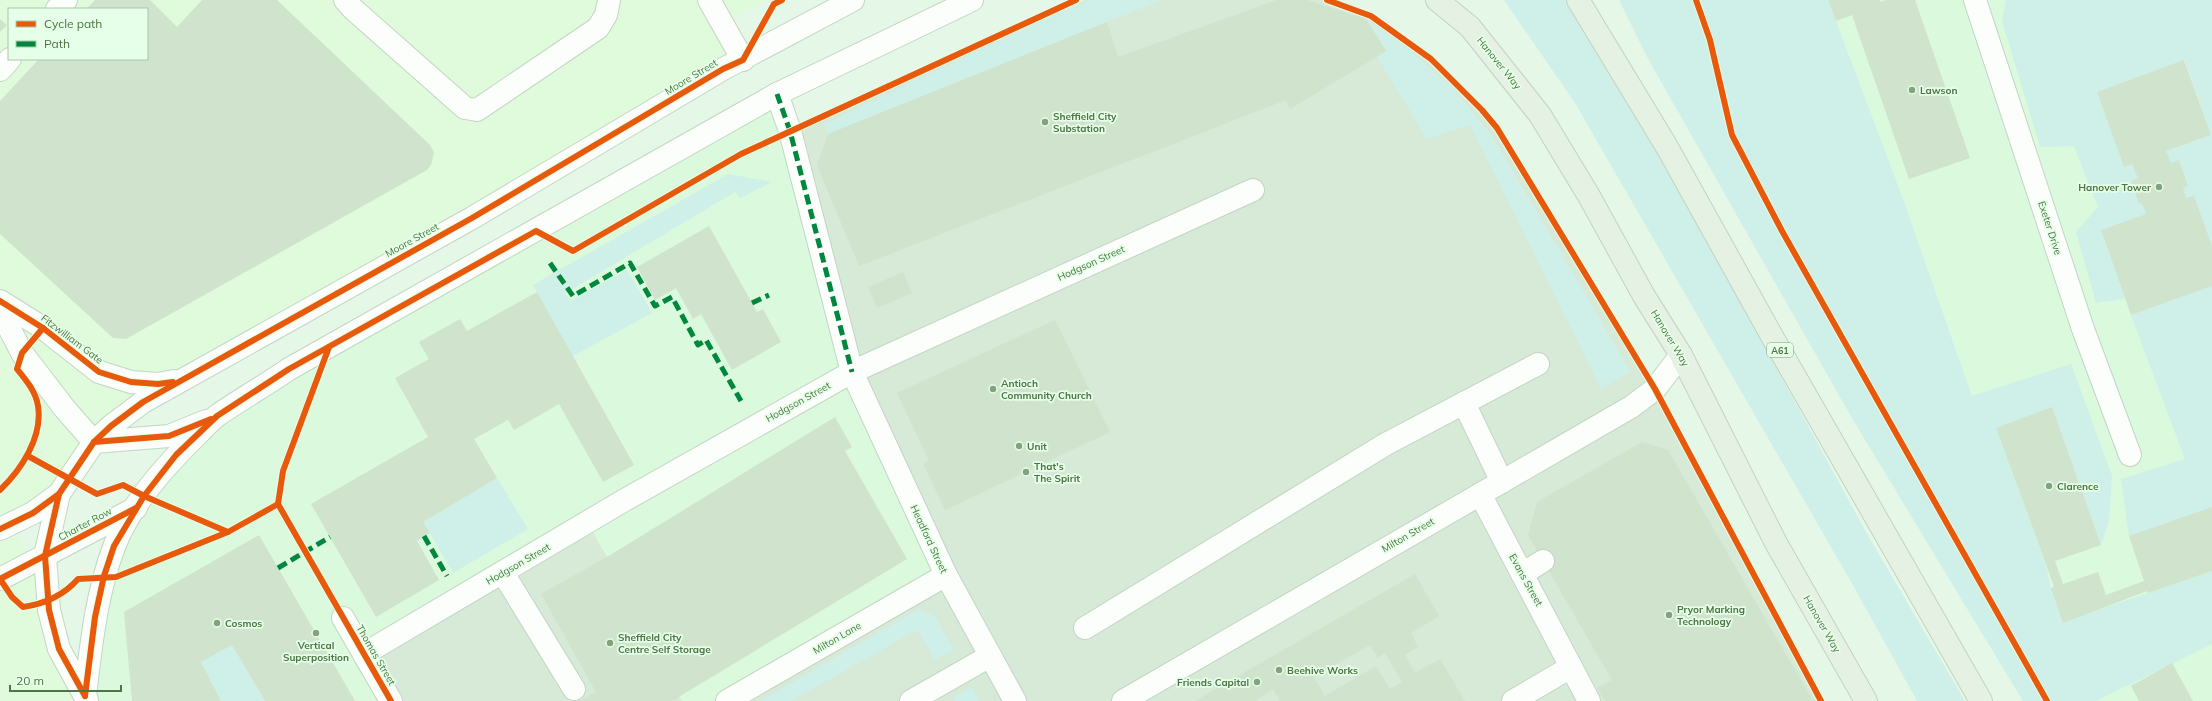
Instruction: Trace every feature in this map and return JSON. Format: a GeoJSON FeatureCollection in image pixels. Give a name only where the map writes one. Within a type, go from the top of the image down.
{"type":"FeatureCollection","features":[{"type":"Feature","properties":{"kind":"highway","name":"Hanover Way"},"geometry":{"type":"LineString","coordinates":[[1437,0],[1470,27],[1540,115],[1589,196],[1644,296],[1681,355],[1776,543],[1866,701]]}},
{"type":"Feature","properties":{"kind":"highway","name":"A61"},"geometry":{"type":"LineString","coordinates":[[1578,0],[1667,147],[1773,338],[1981,701]]}},
{"type":"Feature","properties":{"kind":"street"},"geometry":{"type":"LineString","coordinates":[[58,8],[66,0]]}},
{"type":"Feature","properties":{"kind":"street"},"geometry":{"type":"LineString","coordinates":[[345,0],[353,9],[465,108],[477,110],[598,28],[606,16],[609,0]]}},
{"type":"Feature","properties":{"kind":"street"},"geometry":{"type":"LineString","coordinates":[[709,0],[743,60]]}},
{"type":"Feature","properties":{"kind":"street","name":"Moore Street"},"geometry":{"type":"LineString","coordinates":[[94,442],[128,413],[184,378],[472,218],[724,69],[853,0]]}},
{"type":"Feature","properties":{"kind":"street"},"geometry":{"type":"LineString","coordinates":[[86,698],[95,617],[104,576],[114,546],[136,508],[176,455],[217,416],[289,369],[777,94],[972,0]]}},
{"type":"Feature","properties":{"kind":"street","name":"Exeter Drive"},"geometry":{"type":"LineString","coordinates":[[1975,0],[2083,329],[2130,455]]}},
{"type":"Feature","properties":{"kind":"street"},"geometry":{"type":"LineString","coordinates":[[0,70],[9,60]]}},
{"type":"Feature","properties":{"kind":"street","name":"Headford Street"},"geometry":{"type":"LineString","coordinates":[[777,94],[790,131],[852,372],[946,575],[1014,701]]}},
{"type":"Feature","properties":{"kind":"street","name":"Hodgson Street"},"geometry":{"type":"LineString","coordinates":[[364,654],[644,490],[852,372],[1253,190]]}},
{"type":"Feature","properties":{"kind":"street","name":"Fitzwilliam Gate"},"geometry":{"type":"LineString","coordinates":[[0,300],[43,328],[99,372],[119,379],[144,383],[164,383],[184,378]]}},
{"type":"Feature","properties":{"kind":"street"},"geometry":{"type":"LineString","coordinates":[[0,310],[22,353],[65,409],[94,442]]}},
{"type":"Feature","properties":{"kind":"street","name":"Milton Street"},"geometry":{"type":"LineString","coordinates":[[1123,701],[1631,407],[1655,389],[1681,355]]}},
{"type":"Feature","properties":{"kind":"street"},"geometry":{"type":"LineString","coordinates":[[1085,628],[1386,444],[1538,364]]}},
{"type":"Feature","properties":{"kind":"street"},"geometry":{"type":"LineString","coordinates":[[1464,403],[1502,482]]}},
{"type":"Feature","properties":{"kind":"street"},"geometry":{"type":"LineString","coordinates":[[94,442],[169,436],[217,416]]}},
{"type":"Feature","properties":{"kind":"street"},"geometry":{"type":"LineString","coordinates":[[0,529],[33,513],[59,494],[94,442]]}},
{"type":"Feature","properties":{"kind":"street"},"geometry":{"type":"LineString","coordinates":[[59,494],[45,556],[48,600],[59,649],[86,698]]}},
{"type":"Feature","properties":{"kind":"street","name":"Evans Street"},"geometry":{"type":"LineString","coordinates":[[1480,494],[1589,701]]}},
{"type":"Feature","properties":{"kind":"street","name":"Charter Row"},"geometry":{"type":"LineString","coordinates":[[0,578],[136,508]]}},
{"type":"Feature","properties":{"kind":"street"},"geometry":{"type":"LineString","coordinates":[[1522,574],[1543,561]]}},
{"type":"Feature","properties":{"kind":"street"},"geometry":{"type":"LineString","coordinates":[[503,573],[574,688]]}},
{"type":"Feature","properties":{"kind":"street","name":"Milton Lane"},"geometry":{"type":"LineString","coordinates":[[727,701],[946,575]]}},
{"type":"Feature","properties":{"kind":"street","name":"Thomas Street"},"geometry":{"type":"LineString","coordinates":[[343,618],[391,701]]}},
{"type":"Feature","properties":{"kind":"street"},"geometry":{"type":"LineString","coordinates":[[911,701],[990,656]]}},
{"type":"Feature","properties":{"kind":"street"},"geometry":{"type":"LineString","coordinates":[[1513,701],[1570,667]]}},
{"type":"Feature","properties":{"kind":"shaded area"},"geometry":{"type":"Polygon","coordinates":[[[0,0],[768,0],[722,23],[743,60],[142,402],[69,480],[14,522],[80,701],[0,701],[0,0]]]}},
{"type":"Feature","properties":{"kind":"shaded area"},"geometry":{"type":"Polygon","coordinates":[[[1085,0],[1327,0],[1371,16],[1431,59],[1482,110],[1497,128],[1553,219],[1655,389],[1821,701],[727,701],[946,575],[852,372],[790,131],[1085,0]]]}},
{"type":"Feature","properties":{"kind":"shaded area"},"geometry":{"type":"Polygon","coordinates":[[[1089,0],[1162,0],[828,134],[824,124],[1061,11],[1089,0]]]}},
{"type":"Feature","properties":{"kind":"shaded area"},"geometry":{"type":"Polygon","coordinates":[[[1504,0],[1565,0],[1664,163],[1870,539],[1965,701],[1917,701],[1854,587],[1575,103],[1504,0]]]}},
{"type":"Feature","properties":{"kind":"shaded area"},"geometry":{"type":"Polygon","coordinates":[[[1619,0],[1828,0],[1903,199],[1972,396],[2071,364],[2112,476],[2109,521],[2101,545],[2052,408],[1996,428],[2046,565],[2051,588],[2063,622],[2212,571],[2212,644],[2096,701],[2023,701],[1853,420],[1647,57],[1619,0]]]}},
{"type":"Feature","properties":{"kind":"shaded area"},"geometry":{"type":"Polygon","coordinates":[[[1828,0],[2212,0],[2212,701],[2080,701],[1903,199],[1828,0]]]}},
{"type":"Feature","properties":{"kind":"shaded area"},"geometry":{"type":"Polygon","coordinates":[[[2006,0],[2212,0],[2212,246],[2194,196],[2186,198],[2183,188],[2188,186],[2179,160],[2171,163],[2166,151],[2211,135],[2185,60],[2097,92],[2124,167],[2132,164],[2138,178],[2131,181],[2139,203],[2142,203],[2146,214],[2101,230],[2125,299],[2096,303],[2076,232],[2098,207],[2074,146],[2040,147],[2002,21],[2006,0]]]}},
{"type":"Feature","properties":{"kind":"shaded area"},"geometry":{"type":"Polygon","coordinates":[[[1366,19],[1411,51],[1452,87],[1491,134],[1631,372],[1601,389],[1470,125],[1427,139],[1377,57],[1386,51],[1366,19]]]}},
{"type":"Feature","properties":{"kind":"shaded area"},"geometry":{"type":"Polygon","coordinates":[[[777,94],[946,575],[727,701],[682,701],[607,557],[391,701],[87,701],[114,546],[217,416],[777,94]]]}},
{"type":"Feature","properties":{"kind":"shaded area"},"geometry":{"type":"Polygon","coordinates":[[[728,174],[772,182],[740,198],[735,192],[564,294],[572,300],[627,270],[652,313],[573,356],[533,285],[728,174]]]}},
{"type":"Feature","properties":{"kind":"shaded area"},"geometry":{"type":"Polygon","coordinates":[[[2212,286],[2212,507],[2129,536],[2121,479],[2185,459],[2131,315],[2212,286]]]}},
{"type":"Feature","properties":{"kind":"shaded area"},"geometry":{"type":"Polygon","coordinates":[[[497,478],[528,529],[453,573],[423,522],[497,478]]]}},
{"type":"Feature","properties":{"kind":"shaded area"},"geometry":{"type":"Polygon","coordinates":[[[587,523],[607,557],[682,701],[391,701],[364,654],[587,523]]]}},
{"type":"Feature","properties":{"kind":"shaded area"},"geometry":{"type":"Polygon","coordinates":[[[919,609],[935,616],[954,650],[935,660],[917,630],[791,701],[760,701],[919,609]]]}},
{"type":"Feature","properties":{"kind":"shaded area"},"geometry":{"type":"Polygon","coordinates":[[[232,645],[265,701],[221,701],[201,662],[232,645]]]}},
{"type":"Feature","properties":{"kind":"shaded area"},"geometry":{"type":"Polygon","coordinates":[[[972,687],[979,701],[955,701],[953,696],[972,687]]]}},
{"type":"Feature","properties":{"kind":"building"},"geometry":{"type":"Polygon","coordinates":[[[95,0],[150,0],[177,27],[202,0],[277,0],[430,145],[434,152],[431,165],[427,170],[126,339],[113,338],[0,234],[0,101],[38,60],[148,60],[148,8],[87,8],[95,0]]]}},
{"type":"Feature","properties":{"kind":"building","name":"Sheffield City Substation"},"geometry":{"type":"Polygon","coordinates":[[[1277,0],[1307,0],[1366,19],[1386,51],[1290,109],[1286,100],[859,266],[817,165],[828,134],[1107,22],[1118,57],[1277,0]]]}},
{"type":"Feature","properties":{"kind":"building","name":"Lawson"},"geometry":{"type":"Polygon","coordinates":[[[1828,0],[1880,0],[1881,2],[1886,0],[1915,0],[1970,158],[1909,179],[1852,15],[1836,21],[1828,0]]]}},
{"type":"Feature","properties":{"kind":"building"},"geometry":{"type":"Polygon","coordinates":[[[0,19],[7,25],[0,32],[0,19]]]}},
{"type":"Feature","properties":{"kind":"building","name":"Hanover Tower"},"geometry":{"type":"Polygon","coordinates":[[[2184,60],[2211,135],[2166,151],[2171,163],[2179,160],[2188,186],[2183,188],[2186,198],[2194,196],[2212,246],[2212,286],[2131,315],[2101,230],[2146,214],[2142,203],[2139,204],[2131,181],[2138,178],[2132,164],[2124,167],[2097,92],[2184,60]]]}},
{"type":"Feature","properties":{"kind":"building"},"geometry":{"type":"Polygon","coordinates":[[[709,226],[757,312],[763,309],[781,342],[732,370],[701,314],[693,319],[676,288],[655,300],[637,267],[709,226]]]}},
{"type":"Feature","properties":{"kind":"building"},"geometry":{"type":"Polygon","coordinates":[[[903,272],[912,293],[877,308],[868,287],[903,272]]]}},
{"type":"Feature","properties":{"kind":"building"},"geometry":{"type":"Polygon","coordinates":[[[537,292],[634,465],[603,482],[559,404],[514,430],[508,420],[474,439],[497,478],[423,522],[430,533],[417,541],[439,580],[376,617],[311,504],[428,437],[395,378],[429,359],[419,342],[460,319],[467,331],[537,292]]]}},
{"type":"Feature","properties":{"kind":"building"},"geometry":{"type":"Polygon","coordinates":[[[1055,320],[1110,432],[945,510],[923,464],[929,461],[897,393],[1055,320]]]}},
{"type":"Feature","properties":{"kind":"building"},"geometry":{"type":"Polygon","coordinates":[[[2052,407],[2101,545],[2055,561],[2063,584],[2098,572],[2106,595],[2144,581],[2129,536],[2212,507],[2212,571],[2148,593],[2147,591],[2063,623],[2051,588],[2054,587],[1996,428],[2052,407]]]}},
{"type":"Feature","properties":{"kind":"building"},"geometry":{"type":"Polygon","coordinates":[[[835,417],[852,447],[845,451],[907,559],[672,701],[580,701],[596,692],[541,594],[607,557],[835,417]]]}},
{"type":"Feature","properties":{"kind":"building","name":"Pryor Marking Technology"},"geometry":{"type":"Polygon","coordinates":[[[1642,442],[1668,450],[1813,701],[1605,701],[1597,688],[1612,680],[1528,535],[1537,502],[1642,442]]]}},
{"type":"Feature","properties":{"kind":"building","name":"Cosmos"},"geometry":{"type":"Polygon","coordinates":[[[259,535],[355,701],[265,701],[232,645],[201,662],[221,701],[132,701],[124,612],[259,535]]]}},
{"type":"Feature","properties":{"kind":"building"},"geometry":{"type":"Polygon","coordinates":[[[1415,574],[1439,616],[1411,633],[1418,647],[1405,655],[1415,673],[1440,659],[1465,701],[1280,701],[1273,689],[1255,701],[1195,701],[1415,574]],[[1370,645],[1314,677],[1325,696],[1376,666],[1390,689],[1402,682],[1385,653],[1378,658],[1370,645]]]}},
{"type":"Feature","properties":{"kind":"building"},"geometry":{"type":"Polygon","coordinates":[[[2172,663],[2193,701],[2139,701],[2131,686],[2172,663]]]}},
{"type":"Feature","properties":{"kind":"marked path"},"geometry":{"type":"LineString","coordinates":[[777,94],[790,131],[852,372]]}},
{"type":"Feature","properties":{"kind":"marked path"},"geometry":{"type":"LineString","coordinates":[[550,263],[573,296],[630,263],[655,306],[672,297],[698,345],[706,340],[741,401]]}},
{"type":"Feature","properties":{"kind":"marked path"},"geometry":{"type":"LineString","coordinates":[[752,303],[769,295]]}},
{"type":"Feature","properties":{"kind":"marked path"},"geometry":{"type":"LineString","coordinates":[[424,536],[447,576]]}},
{"type":"Feature","properties":{"kind":"marked path"},"geometry":{"type":"LineString","coordinates":[[278,568],[330,537]]}},
{"type":"Feature","properties":{"kind":"cycle path"},"geometry":{"type":"LineString","coordinates":[[0,529],[33,513],[59,494],[94,442],[111,426],[143,402],[472,218],[723,69],[743,60],[774,4],[782,0]]}},
{"type":"Feature","properties":{"kind":"cycle path"},"geometry":{"type":"LineString","coordinates":[[85,696],[95,617],[104,576],[114,546],[144,496],[176,455],[217,416],[289,369],[536,231],[573,251],[741,154],[1076,0]]}},
{"type":"Feature","properties":{"kind":"cycle path"},"geometry":{"type":"LineString","coordinates":[[1327,0],[1371,16],[1431,59],[1482,110],[1497,128],[1655,389],[1821,701]]}},
{"type":"Feature","properties":{"kind":"cycle path"},"geometry":{"type":"LineString","coordinates":[[1696,0],[1710,40],[1732,135],[1782,231],[2047,701]]}},
{"type":"Feature","properties":{"kind":"cycle path"},"geometry":{"type":"LineString","coordinates":[[0,301],[43,328],[99,372],[131,382],[158,384],[173,382]]}},
{"type":"Feature","properties":{"kind":"cycle path"},"geometry":{"type":"LineString","coordinates":[[0,490],[23,463],[34,441],[39,418],[37,401],[30,386],[17,369],[22,353],[43,328]]}},
{"type":"Feature","properties":{"kind":"cycle path"},"geometry":{"type":"LineString","coordinates":[[329,347],[283,471],[278,504],[391,701]]}},
{"type":"Feature","properties":{"kind":"cycle path"},"geometry":{"type":"LineString","coordinates":[[94,442],[169,436],[211,419]]}},
{"type":"Feature","properties":{"kind":"cycle path"},"geometry":{"type":"LineString","coordinates":[[28,456],[97,494],[123,485],[144,496],[228,532],[278,504]]}},
{"type":"Feature","properties":{"kind":"cycle path"},"geometry":{"type":"LineString","coordinates":[[59,494],[45,556],[49,610],[59,649],[85,696]]}},
{"type":"Feature","properties":{"kind":"cycle path"},"geometry":{"type":"LineString","coordinates":[[0,579],[136,508]]}},
{"type":"Feature","properties":{"kind":"cycle path"},"geometry":{"type":"LineString","coordinates":[[0,579],[12,597],[23,607],[31,606],[60,594],[78,579],[116,577],[228,532]]}},
{"type":"Feature","properties":{"kind":"place","name":"Lawson"},"geometry":{"type":"Point","coordinates":[1912,90]}},
{"type":"Feature","properties":{"kind":"place","name":"Sheffield City Substation"},"geometry":{"type":"Point","coordinates":[1045,122]}},
{"type":"Feature","properties":{"kind":"place","name":"Hanover Tower"},"geometry":{"type":"Point","coordinates":[2159,187]}},
{"type":"Feature","properties":{"kind":"place","name":"Antioch Community Church"},"geometry":{"type":"Point","coordinates":[993,389]}},
{"type":"Feature","properties":{"kind":"place","name":"Unit"},"geometry":{"type":"Point","coordinates":[1019,446]}},
{"type":"Feature","properties":{"kind":"place","name":"That's The Spirit"},"geometry":{"type":"Point","coordinates":[1026,472]}},
{"type":"Feature","properties":{"kind":"place","name":"Clarence"},"geometry":{"type":"Point","coordinates":[2049,486]}},
{"type":"Feature","properties":{"kind":"place","name":"Pryor Marking Technology"},"geometry":{"type":"Point","coordinates":[1669,615]}},
{"type":"Feature","properties":{"kind":"place","name":"Cosmos"},"geometry":{"type":"Point","coordinates":[217,623]}},
{"type":"Feature","properties":{"kind":"place","name":"Vertical Superposition"},"geometry":{"type":"Point","coordinates":[316,633]}},
{"type":"Feature","properties":{"kind":"place","name":"Sheffield City Centre Self Storage"},"geometry":{"type":"Point","coordinates":[610,643]}},
{"type":"Feature","properties":{"kind":"place","name":"Beehive Works"},"geometry":{"type":"Point","coordinates":[1279,670]}},
{"type":"Feature","properties":{"kind":"place","name":"Friends Capital"},"geometry":{"type":"Point","coordinates":[1257,682]}}]}
